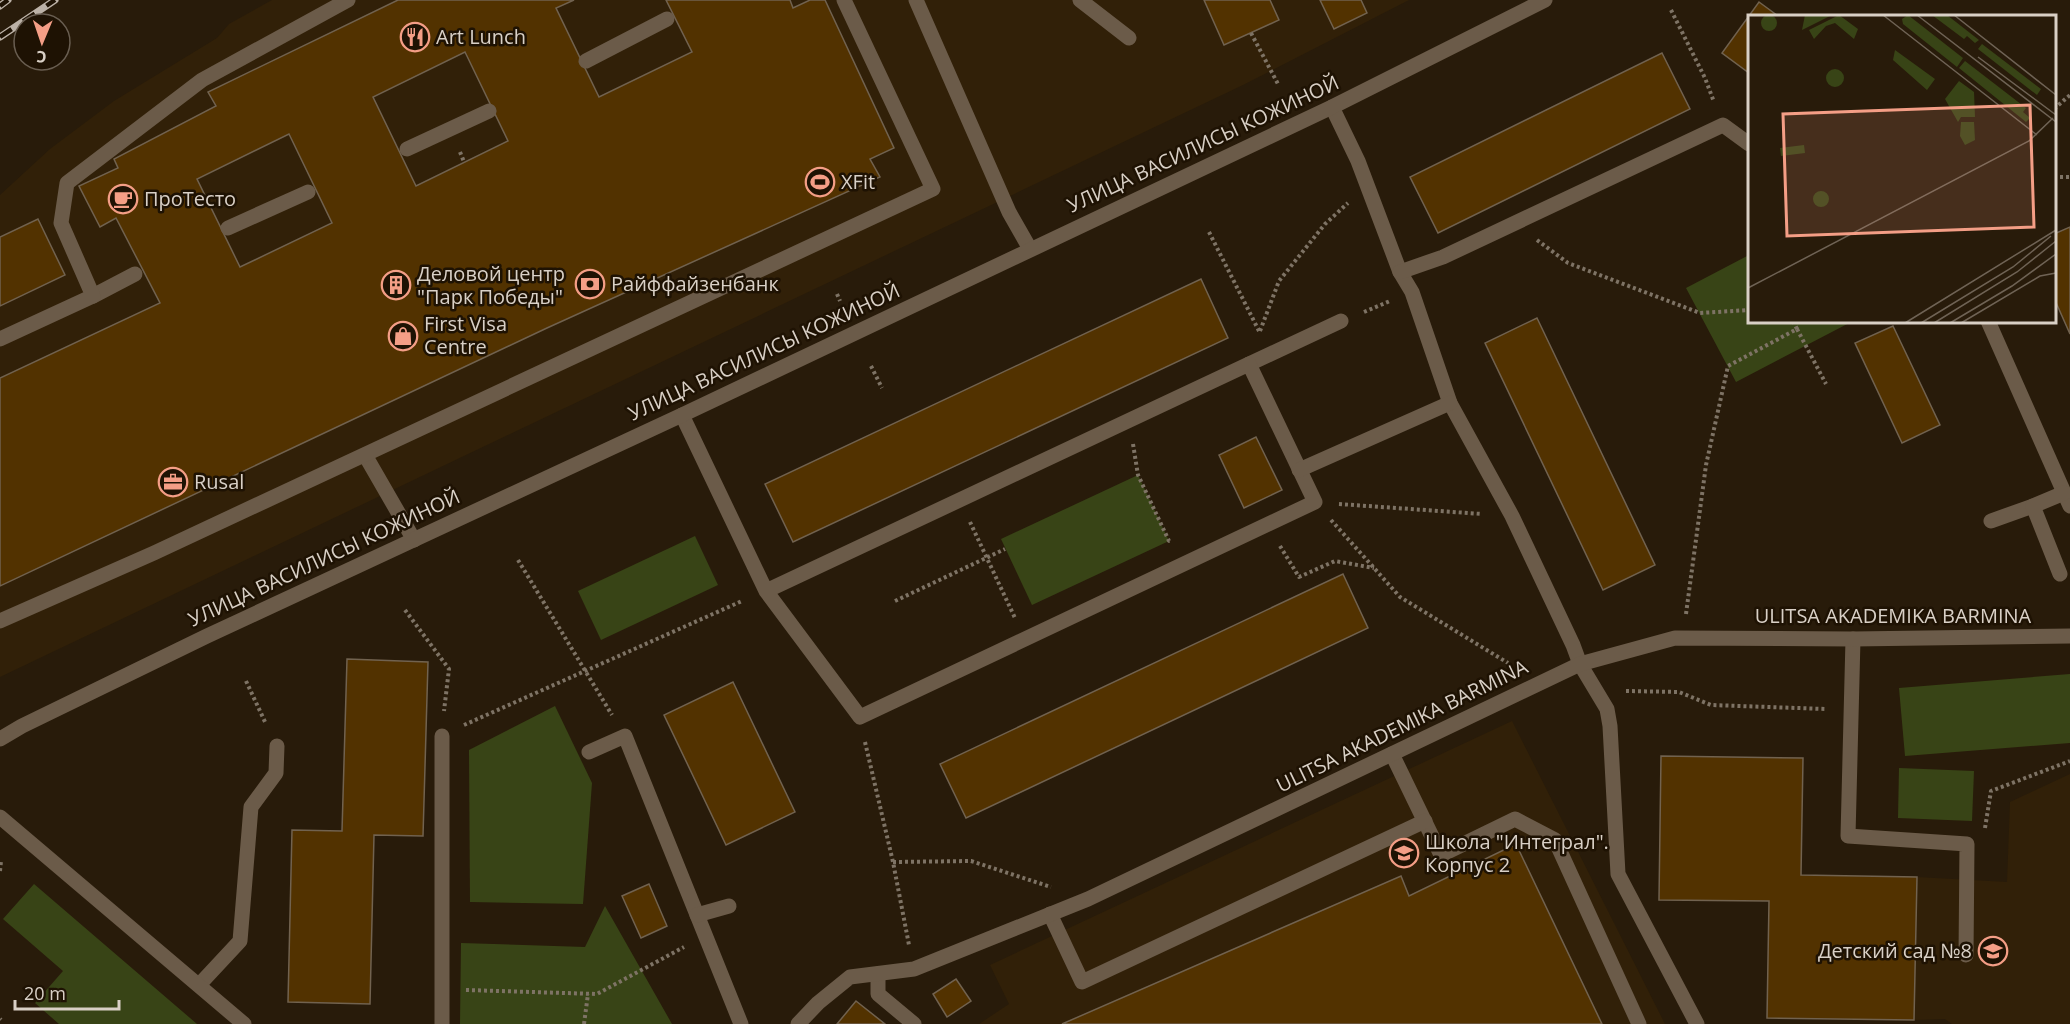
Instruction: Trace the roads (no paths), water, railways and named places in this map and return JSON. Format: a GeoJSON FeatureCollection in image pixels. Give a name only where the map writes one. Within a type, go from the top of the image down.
{"type":"FeatureCollection","features":[{"type":"Feature","properties":{"kind":"street"},"geometry":{"type":"LineString","coordinates":[[93,296],[61,223],[67,183],[202,80],[348,0]]}},
{"type":"Feature","properties":{"kind":"street"},"geometry":{"type":"LineString","coordinates":[[0,621],[154,554],[933,189],[844,0]]}},
{"type":"Feature","properties":{"kind":"street"},"geometry":{"type":"LineString","coordinates":[[1080,0],[1130,38]]}},
{"type":"Feature","properties":{"kind":"street","name":"УЛИЦА ВАСИЛИСЫ КОЖИНОЙ"},"geometry":{"type":"LineString","coordinates":[[0,740],[22,726],[207,636],[682,415],[1332,107],[1545,0]]}},
{"type":"Feature","properties":{"kind":"street"},"geometry":{"type":"LineString","coordinates":[[919,1],[1008,212],[1030,249]]}},
{"type":"Feature","properties":{"kind":"street"},"geometry":{"type":"LineString","coordinates":[[586,61],[668,19]]}},
{"type":"Feature","properties":{"kind":"street"},"geometry":{"type":"LineString","coordinates":[[1332,107],[1368,185],[1400,273],[1412,292],[1450,403],[1512,516],[1580,664],[1607,709],[1610,726],[1617,874],[1697,1024]]}},
{"type":"Feature","properties":{"kind":"street"},"geometry":{"type":"LineString","coordinates":[[407,149],[489,111]]}},
{"type":"Feature","properties":{"kind":"street"},"geometry":{"type":"LineString","coordinates":[[1400,273],[1443,257],[1723,125],[1748,143]]}},
{"type":"Feature","properties":{"kind":"street"},"geometry":{"type":"LineString","coordinates":[[228,228],[308,192]]}},
{"type":"Feature","properties":{"kind":"street"},"geometry":{"type":"LineString","coordinates":[[0,339],[135,274]]}},
{"type":"Feature","properties":{"kind":"street"},"geometry":{"type":"LineString","coordinates":[[766,591],[1341,321]]}},
{"type":"Feature","properties":{"kind":"street"},"geometry":{"type":"LineString","coordinates":[[1988,322],[2067,499],[2033,506],[1992,521]]}},
{"type":"Feature","properties":{"kind":"street"},"geometry":{"type":"LineString","coordinates":[[682,415],[766,591],[860,717],[1315,502],[1249,364]]}},
{"type":"Feature","properties":{"kind":"street"},"geometry":{"type":"LineString","coordinates":[[1299,470],[1450,403]]}},
{"type":"Feature","properties":{"kind":"street"},"geometry":{"type":"LineString","coordinates":[[365,455],[414,540]]}},
{"type":"Feature","properties":{"kind":"street"},"geometry":{"type":"LineString","coordinates":[[2033,506],[2061,574]]}},
{"type":"Feature","properties":{"kind":"street","name":"ULITSA AKADEMIKA BARMINA"},"geometry":{"type":"LineString","coordinates":[[798,1024],[818,1003],[850,977],[914,969],[1088,899],[1580,664],[1675,638],[1853,639],[2070,636]]}},
{"type":"Feature","properties":{"kind":"street"},"geometry":{"type":"LineString","coordinates":[[1853,639],[1848,836],[1967,844],[1966,955]]}},
{"type":"Feature","properties":{"kind":"street"},"geometry":{"type":"LineString","coordinates":[[442,736],[442,1024]]}},
{"type":"Feature","properties":{"kind":"street"},"geometry":{"type":"LineString","coordinates":[[589,752],[625,736],[741,1024]]}},
{"type":"Feature","properties":{"kind":"street"},"geometry":{"type":"LineString","coordinates":[[199,985],[240,941],[251,807],[276,773],[277,746]]}},
{"type":"Feature","properties":{"kind":"street"},"geometry":{"type":"LineString","coordinates":[[1392,754],[1441,855],[1515,819],[1555,840],[1639,1024]]}},
{"type":"Feature","properties":{"kind":"street"},"geometry":{"type":"LineString","coordinates":[[0,817],[244,1024]]}},
{"type":"Feature","properties":{"kind":"street"},"geometry":{"type":"LineString","coordinates":[[1050,914],[1082,982],[1425,822]]}},
{"type":"Feature","properties":{"kind":"street"},"geometry":{"type":"LineString","coordinates":[[697,915],[729,906]]}},
{"type":"Feature","properties":{"kind":"street"},"geometry":{"type":"LineString","coordinates":[[878,974],[878,994],[914,1024]]}},
{"type":"Feature","properties":{"kind":"railway"},"geometry":{"type":"LineString","coordinates":[[0,6],[8,0]]}},
{"type":"Feature","properties":{"kind":"railway"},"geometry":{"type":"LineString","coordinates":[[0,37],[55,0]]}},
{"type":"Feature","properties":{"kind":"place","name":"Art Lunch"},"geometry":{"type":"Point","coordinates":[415,37]}},
{"type":"Feature","properties":{"kind":"place","name":"XFit"},"geometry":{"type":"Point","coordinates":[820,182]}},
{"type":"Feature","properties":{"kind":"place","name":"ПроТесто"},"geometry":{"type":"Point","coordinates":[123,199]}},
{"type":"Feature","properties":{"kind":"place","name":"Райффайзенбанк"},"geometry":{"type":"Point","coordinates":[590,284]}},
{"type":"Feature","properties":{"kind":"place","name":"Деловой центр \"Парк Победы\""},"geometry":{"type":"Point","coordinates":[396,285]}},
{"type":"Feature","properties":{"kind":"place","name":"First Visa Centre"},"geometry":{"type":"Point","coordinates":[403,336]}},
{"type":"Feature","properties":{"kind":"place","name":"Rusal"},"geometry":{"type":"Point","coordinates":[173,482]}},
{"type":"Feature","properties":{"kind":"place","name":"Школа \"Интеграл\". Корпус 2"},"geometry":{"type":"Point","coordinates":[1404,853]}},
{"type":"Feature","properties":{"kind":"place","name":"Детский сад №8"},"geometry":{"type":"Point","coordinates":[1993,951]}}]}
